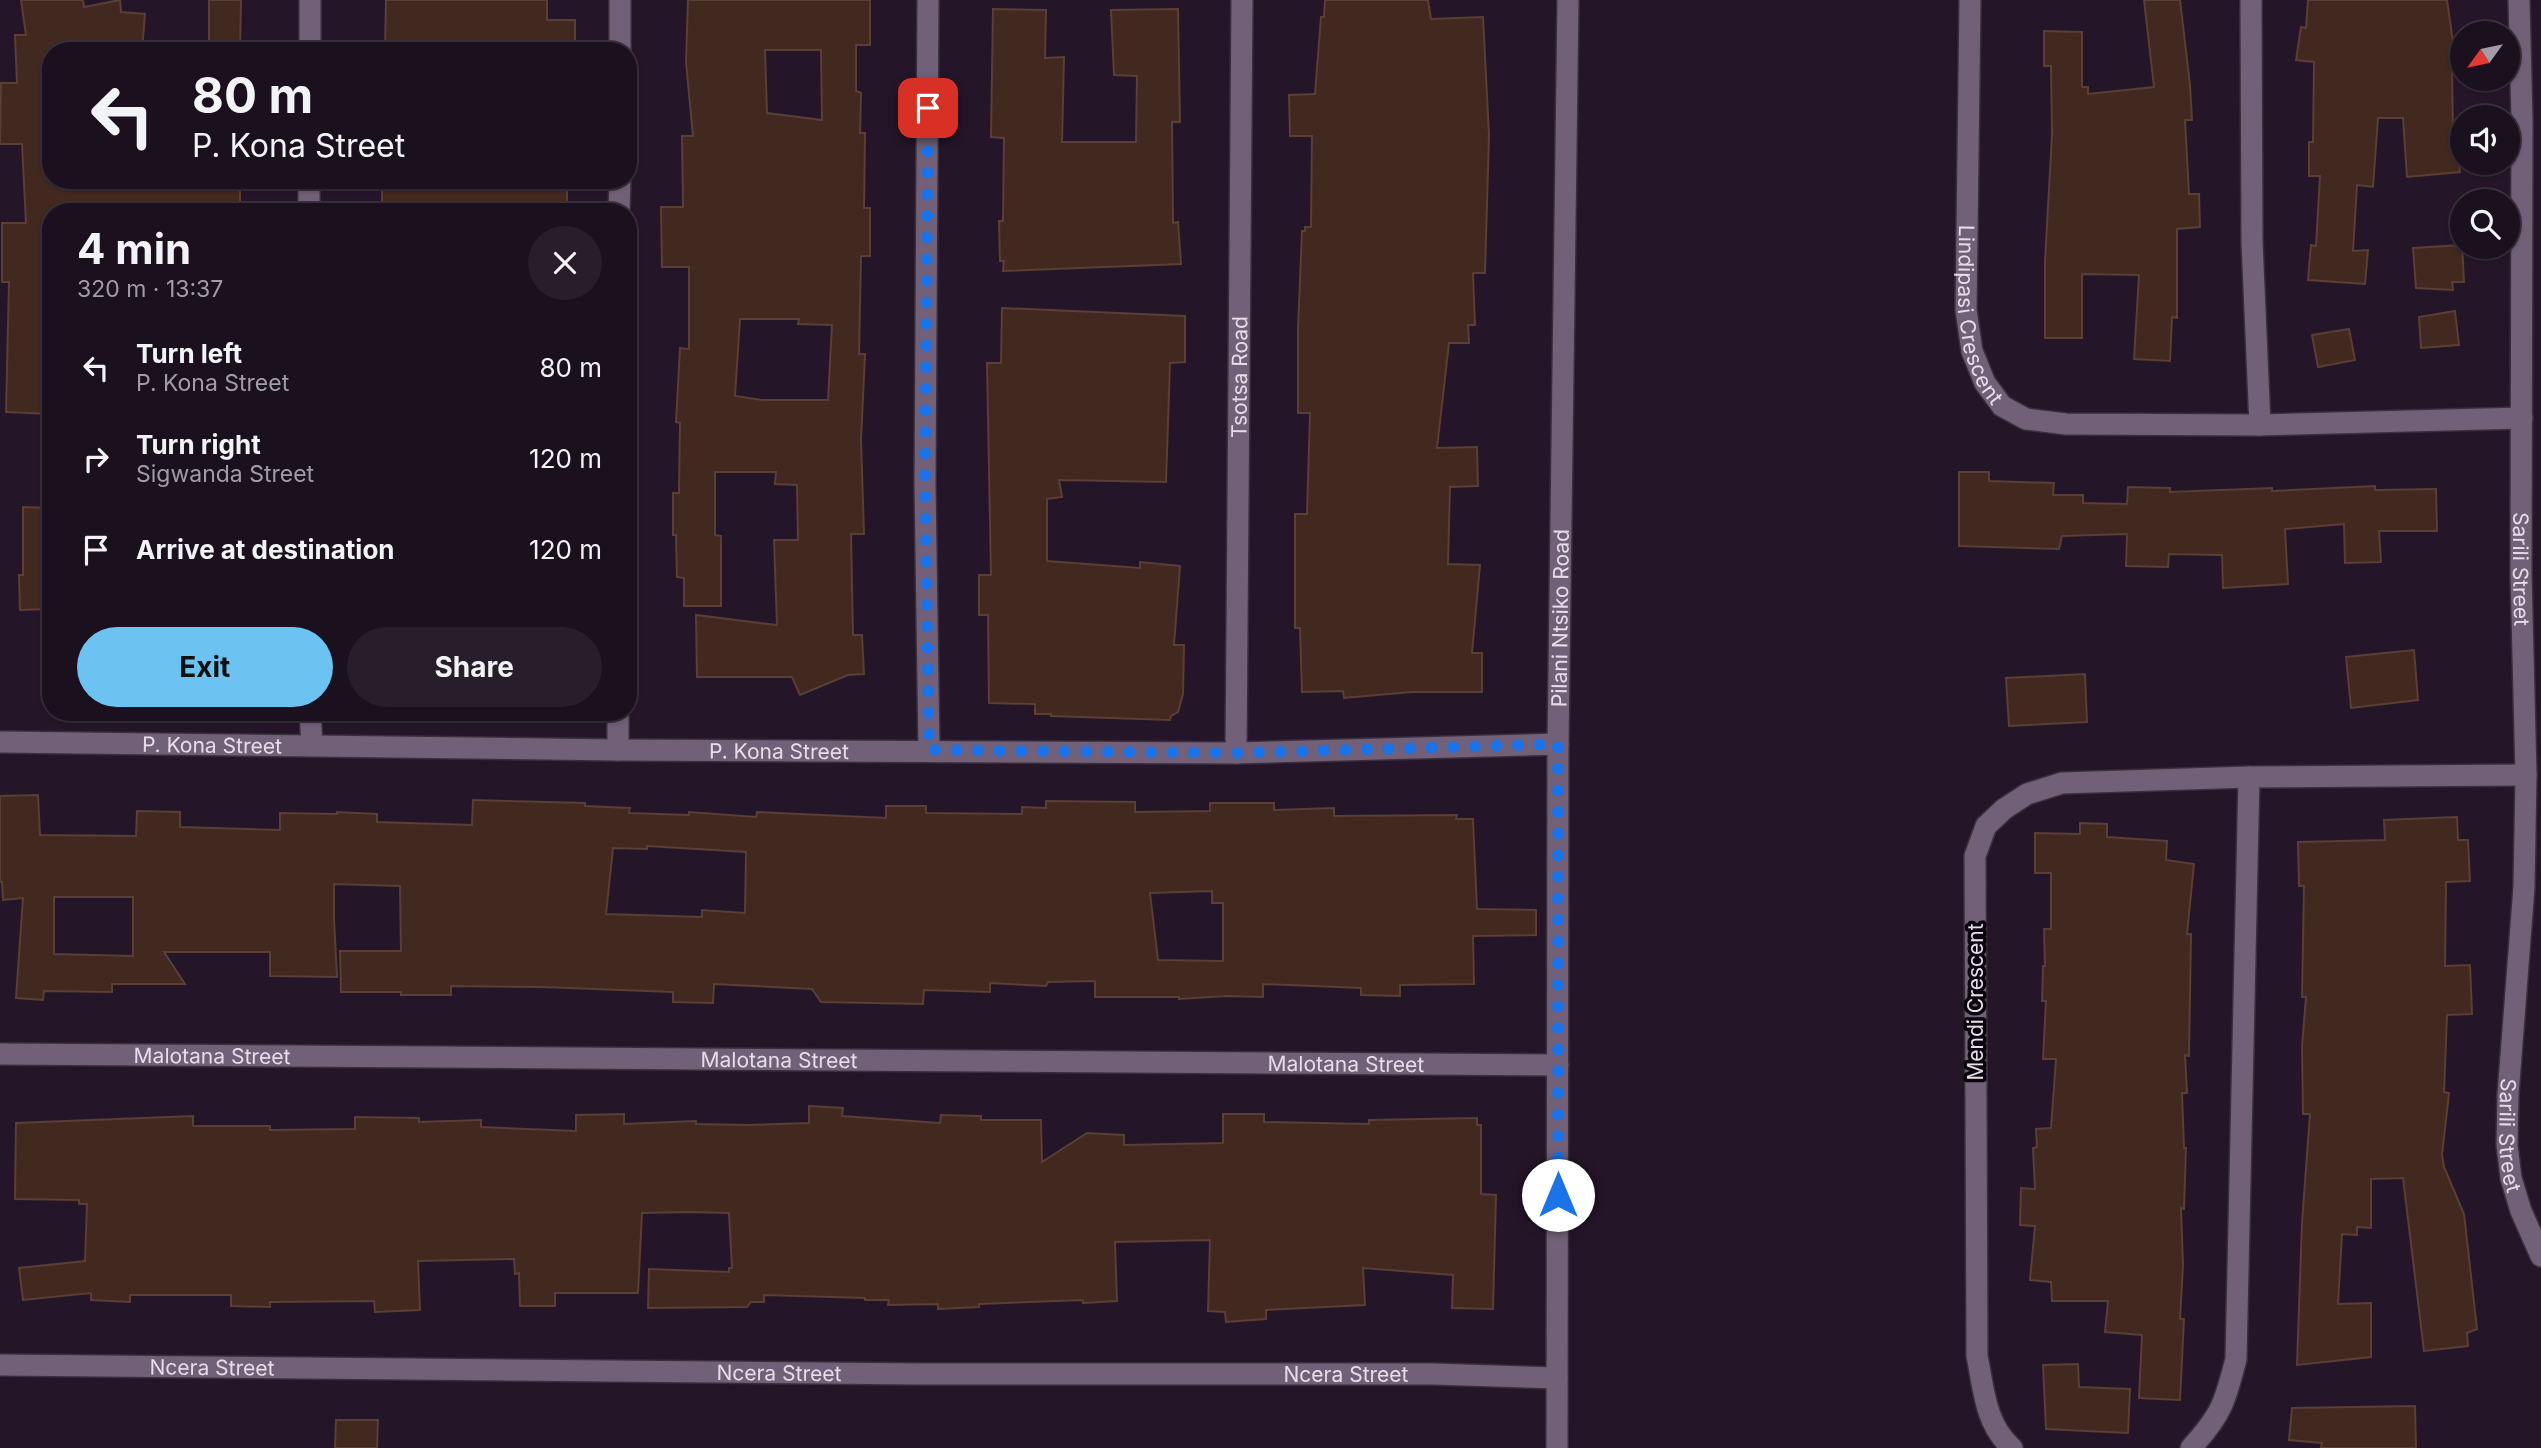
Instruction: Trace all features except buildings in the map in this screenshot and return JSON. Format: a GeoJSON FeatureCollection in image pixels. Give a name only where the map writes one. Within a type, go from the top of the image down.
{"type":"FeatureCollection","features":[{"type":"Feature","properties":{"kind":"street"},"geometry":{"type":"LineString","coordinates":[[310,0],[310,42]]}},
{"type":"Feature","properties":{"kind":"street"},"geometry":{"type":"LineString","coordinates":[[620,0],[620,42]]}},
{"type":"Feature","properties":{"kind":"street"},"geometry":{"type":"LineString","coordinates":[[929,0],[925,484],[929,750]]}},
{"type":"Feature","properties":{"kind":"street","name":"Tsotsa Road"},"geometry":{"type":"LineString","coordinates":[[1236,753],[1241,0]]}},
{"type":"Feature","properties":{"kind":"street","name":"Pilani Ntsiko Road"},"geometry":{"type":"LineString","coordinates":[[1557,1448],[1558,744],[1568,0]]}},
{"type":"Feature","properties":{"kind":"street","name":"Lindipasi Crescent"},"geometry":{"type":"LineString","coordinates":[[1970,0],[1966,310],[1972,351],[1985,383],[2002,406],[2026,419],[2066,424],[2260,425],[2522,418]]}},
{"type":"Feature","properties":{"kind":"street"},"geometry":{"type":"LineString","coordinates":[[2251,0],[2252,242],[2260,425]]}},
{"type":"Feature","properties":{"kind":"street","name":"Sarili Street"},"geometry":{"type":"LineString","coordinates":[[2519,0],[2522,120],[2521,574],[2526,775],[2524,887],[2508,1095],[2507,1145],[2511,1178],[2518,1201],[2541,1256]]}},
{"type":"Feature","properties":{"kind":"street"},"geometry":{"type":"LineString","coordinates":[[311,721],[312,745]]}},
{"type":"Feature","properties":{"kind":"street"},"geometry":{"type":"LineString","coordinates":[[618,721],[618,750]]}},
{"type":"Feature","properties":{"kind":"street","name":"P. Kona Street"},"geometry":{"type":"LineString","coordinates":[[0,742],[618,750],[1236,753],[1558,744]]}},
{"type":"Feature","properties":{"kind":"street","name":"Mendi Crescent"},"geometry":{"type":"LineString","coordinates":[[2012,1448],[1999,1437],[1988,1411],[1977,1356],[1975,856],[1986,825],[2026,794],[2062,783],[2526,775]]}},
{"type":"Feature","properties":{"kind":"street"},"geometry":{"type":"LineString","coordinates":[[2191,1448],[2213,1424],[2225,1401],[2236,1359],[2249,778]]}},
{"type":"Feature","properties":{"kind":"street","name":"Malotana Street"},"geometry":{"type":"LineString","coordinates":[[0,1055],[1558,1065]]}},
{"type":"Feature","properties":{"kind":"street","name":"Ncera Street"},"geometry":{"type":"LineString","coordinates":[[0,1365],[923,1374],[1433,1374],[1557,1378]]}},
{"type":"Feature","properties":{"kind":"route"},"geometry":{"type":"LineString","coordinates":[[928,108],[925,484],[929,750],[1236,753],[1558,744],[1558,1195]]}}]}
